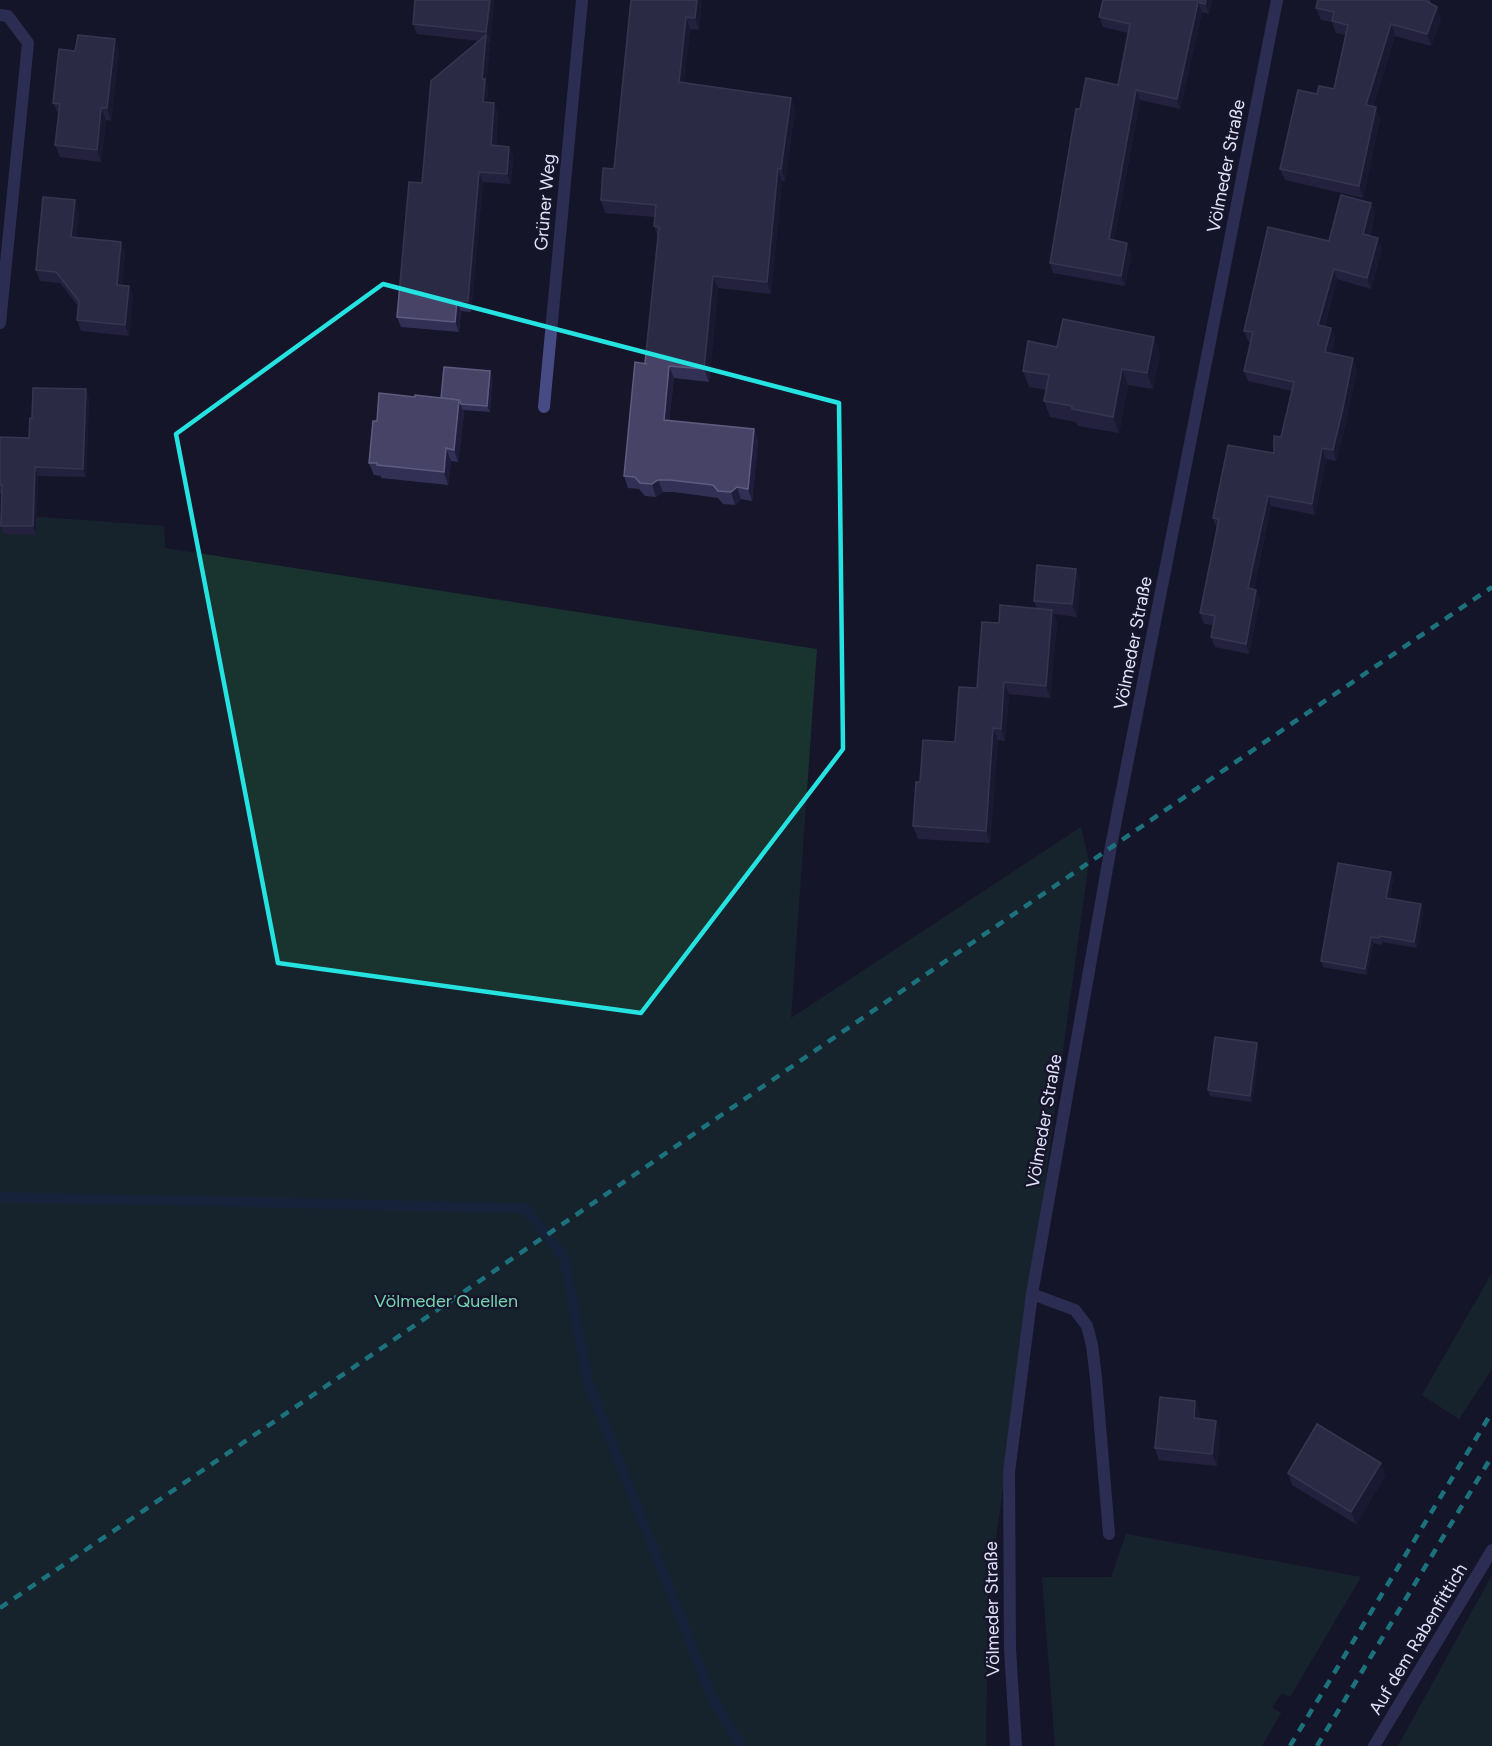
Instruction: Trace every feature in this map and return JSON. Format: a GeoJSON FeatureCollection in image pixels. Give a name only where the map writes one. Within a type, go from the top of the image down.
{"type":"FeatureCollection","features":[{"type":"Feature","properties":{"kind":"street","name":"Grüner Weg"},"geometry":{"type":"LineString","coordinates":[[544,406],[582,0]]}},
{"type":"Feature","properties":{"kind":"street","name":"Völmeder Straße"},"geometry":{"type":"LineString","coordinates":[[1016,1746],[1010,1649],[1009,1472],[1032,1294],[1110,855],[1277,0]]}},
{"type":"Feature","properties":{"kind":"street"},"geometry":{"type":"LineString","coordinates":[[0,15],[8,16],[28,42],[0,323]]}},
{"type":"Feature","properties":{"kind":"street"},"geometry":{"type":"LineString","coordinates":[[1032,1294],[1075,1310],[1087,1326],[1096,1378],[1109,1534]]}},
{"type":"Feature","properties":{"kind":"street","name":"Auf dem Rabenfittich"},"geometry":{"type":"LineString","coordinates":[[1374,1746],[1492,1550]]}},
{"type":"Feature","properties":{"kind":"highlighted area"},"geometry":{"type":"Polygon","coordinates":[[[383,284],[839,403],[843,749],[641,1013],[278,963],[176,434],[383,284]]]}},
{"type":"Feature","properties":{"kind":"green space","name":"Völmeder Quellen"},"geometry":{"type":"Polygon","coordinates":[[[0,514],[164,526],[165,548],[817,649],[791,1018],[1081,827],[1089,861],[988,1597],[986,1746],[0,1746],[0,514]]]}},
{"type":"Feature","properties":{"kind":"green space"},"geometry":{"type":"Polygon","coordinates":[[[1492,1273],[1492,1369],[1459,1419],[1422,1395],[1492,1273]]]}},
{"type":"Feature","properties":{"kind":"green space"},"geometry":{"type":"Polygon","coordinates":[[[1126,1534],[1361,1577],[1290,1697],[1282,1693],[1272,1707],[1281,1713],[1262,1746],[1055,1746],[1042,1577],[1111,1577],[1126,1534]]]}},
{"type":"Feature","properties":{"kind":"green space"},"geometry":{"type":"Polygon","coordinates":[[[1492,1575],[1492,1746],[1398,1746],[1492,1575]]]}},
{"type":"Feature","properties":{"kind":"building"},"geometry":{"type":"Polygon","coordinates":[[[415,0],[490,0],[486,32],[413,24],[415,0]]]}},
{"type":"Feature","properties":{"kind":"building"},"geometry":{"type":"Polygon","coordinates":[[[631,0],[697,0],[695,18],[686,17],[679,82],[791,98],[781,169],[778,168],[767,282],[713,276],[704,369],[669,366],[664,420],[754,429],[748,489],[737,487],[731,492],[718,491],[713,485],[670,480],[658,480],[652,484],[640,483],[635,477],[624,476],[635,362],[647,364],[645,363],[659,227],[654,226],[656,205],[601,200],[603,168],[614,169],[631,0]]]}},
{"type":"Feature","properties":{"kind":"building"},"geometry":{"type":"Polygon","coordinates":[[[1103,0],[1206,0],[1205,4],[1198,2],[1177,99],[1136,90],[1109,239],[1127,243],[1121,276],[1050,263],[1076,109],[1080,109],[1086,78],[1118,85],[1130,24],[1099,17],[1103,0]]]}},
{"type":"Feature","properties":{"kind":"building"},"geometry":{"type":"Polygon","coordinates":[[[1318,0],[1425,0],[1437,7],[1427,34],[1391,24],[1366,105],[1376,107],[1359,186],[1280,169],[1298,90],[1317,94],[1319,86],[1334,89],[1348,25],[1332,21],[1334,12],[1316,8],[1318,0]]]}},
{"type":"Feature","properties":{"kind":"building"},"geometry":{"type":"Polygon","coordinates":[[[78,35],[115,39],[107,108],[101,108],[97,150],[55,145],[60,104],[53,103],[59,49],[75,51],[78,35]]]}},
{"type":"Feature","properties":{"kind":"building"},"geometry":{"type":"Polygon","coordinates":[[[486,35],[482,79],[485,79],[483,102],[494,103],[491,145],[509,147],[507,174],[479,172],[468,301],[457,301],[455,322],[397,317],[409,182],[422,183],[431,81],[486,35]]]}},
{"type":"Feature","properties":{"kind":"building"},"geometry":{"type":"Polygon","coordinates":[[[1341,195],[1371,203],[1363,234],[1378,238],[1367,278],[1334,269],[1318,325],[1331,328],[1325,352],[1353,358],[1333,450],[1322,448],[1312,504],[1268,496],[1248,588],[1256,590],[1246,644],[1211,637],[1215,616],[1200,613],[1219,519],[1213,518],[1228,445],[1274,453],[1274,436],[1281,437],[1294,382],[1244,371],[1253,332],[1244,331],[1268,227],[1329,241],[1341,195]]]}},
{"type":"Feature","properties":{"kind":"building"},"geometry":{"type":"Polygon","coordinates":[[[43,197],[75,200],[71,237],[121,242],[117,285],[129,286],[125,325],[77,320],[79,301],[56,272],[36,270],[43,197]]]}},
{"type":"Feature","properties":{"kind":"building"},"geometry":{"type":"Polygon","coordinates":[[[1063,319],[1154,337],[1147,373],[1122,369],[1113,417],[1044,401],[1049,375],[1023,371],[1028,341],[1057,347],[1063,319]]]}},
{"type":"Feature","properties":{"kind":"building"},"geometry":{"type":"Polygon","coordinates":[[[444,367],[490,371],[487,406],[461,404],[459,400],[441,398],[444,367]]]}},
{"type":"Feature","properties":{"kind":"building"},"geometry":{"type":"Polygon","coordinates":[[[33,388],[86,389],[83,469],[35,467],[33,526],[1,526],[0,437],[29,438],[33,388]]]}},
{"type":"Feature","properties":{"kind":"building"},"geometry":{"type":"Polygon","coordinates":[[[379,393],[459,400],[454,450],[446,448],[444,472],[369,463],[373,421],[377,421],[379,393]]]}},
{"type":"Feature","properties":{"kind":"building"},"geometry":{"type":"Polygon","coordinates":[[[1037,565],[1076,569],[1072,604],[1034,601],[1037,565]]]}},
{"type":"Feature","properties":{"kind":"building"},"geometry":{"type":"Polygon","coordinates":[[[1000,605],[1052,610],[1046,686],[1004,682],[1001,729],[993,728],[986,831],[913,826],[916,782],[920,782],[923,740],[955,742],[959,687],[977,688],[982,622],[999,623],[1000,605]]]}},
{"type":"Feature","properties":{"kind":"building"},"geometry":{"type":"Polygon","coordinates":[[[1338,863],[1391,872],[1386,898],[1421,904],[1414,942],[1380,936],[1379,938],[1371,937],[1365,969],[1321,961],[1338,863]]]}},
{"type":"Feature","properties":{"kind":"building"},"geometry":{"type":"Polygon","coordinates":[[[1215,1037],[1257,1043],[1250,1096],[1208,1090],[1215,1037]]]}},
{"type":"Feature","properties":{"kind":"building"},"geometry":{"type":"Polygon","coordinates":[[[1160,1397],[1195,1401],[1194,1418],[1216,1421],[1212,1454],[1155,1448],[1160,1397]]]}},
{"type":"Feature","properties":{"kind":"building"},"geometry":{"type":"Polygon","coordinates":[[[1317,1424],[1381,1463],[1351,1512],[1288,1473],[1317,1424]]]}},
{"type":"Feature","properties":{"kind":"waterway"},"geometry":{"type":"LineString","coordinates":[[0,1197],[525,1208],[564,1257],[588,1382],[713,1700],[741,1746]]}},
{"type":"Feature","properties":{"kind":"railway"},"geometry":{"type":"LineString","coordinates":[[0,1608],[1492,587]]}},
{"type":"Feature","properties":{"kind":"railway"},"geometry":{"type":"LineString","coordinates":[[1290,1746],[1492,1412]]}},
{"type":"Feature","properties":{"kind":"railway"},"geometry":{"type":"LineString","coordinates":[[1317,1746],[1492,1456]]}}]}
